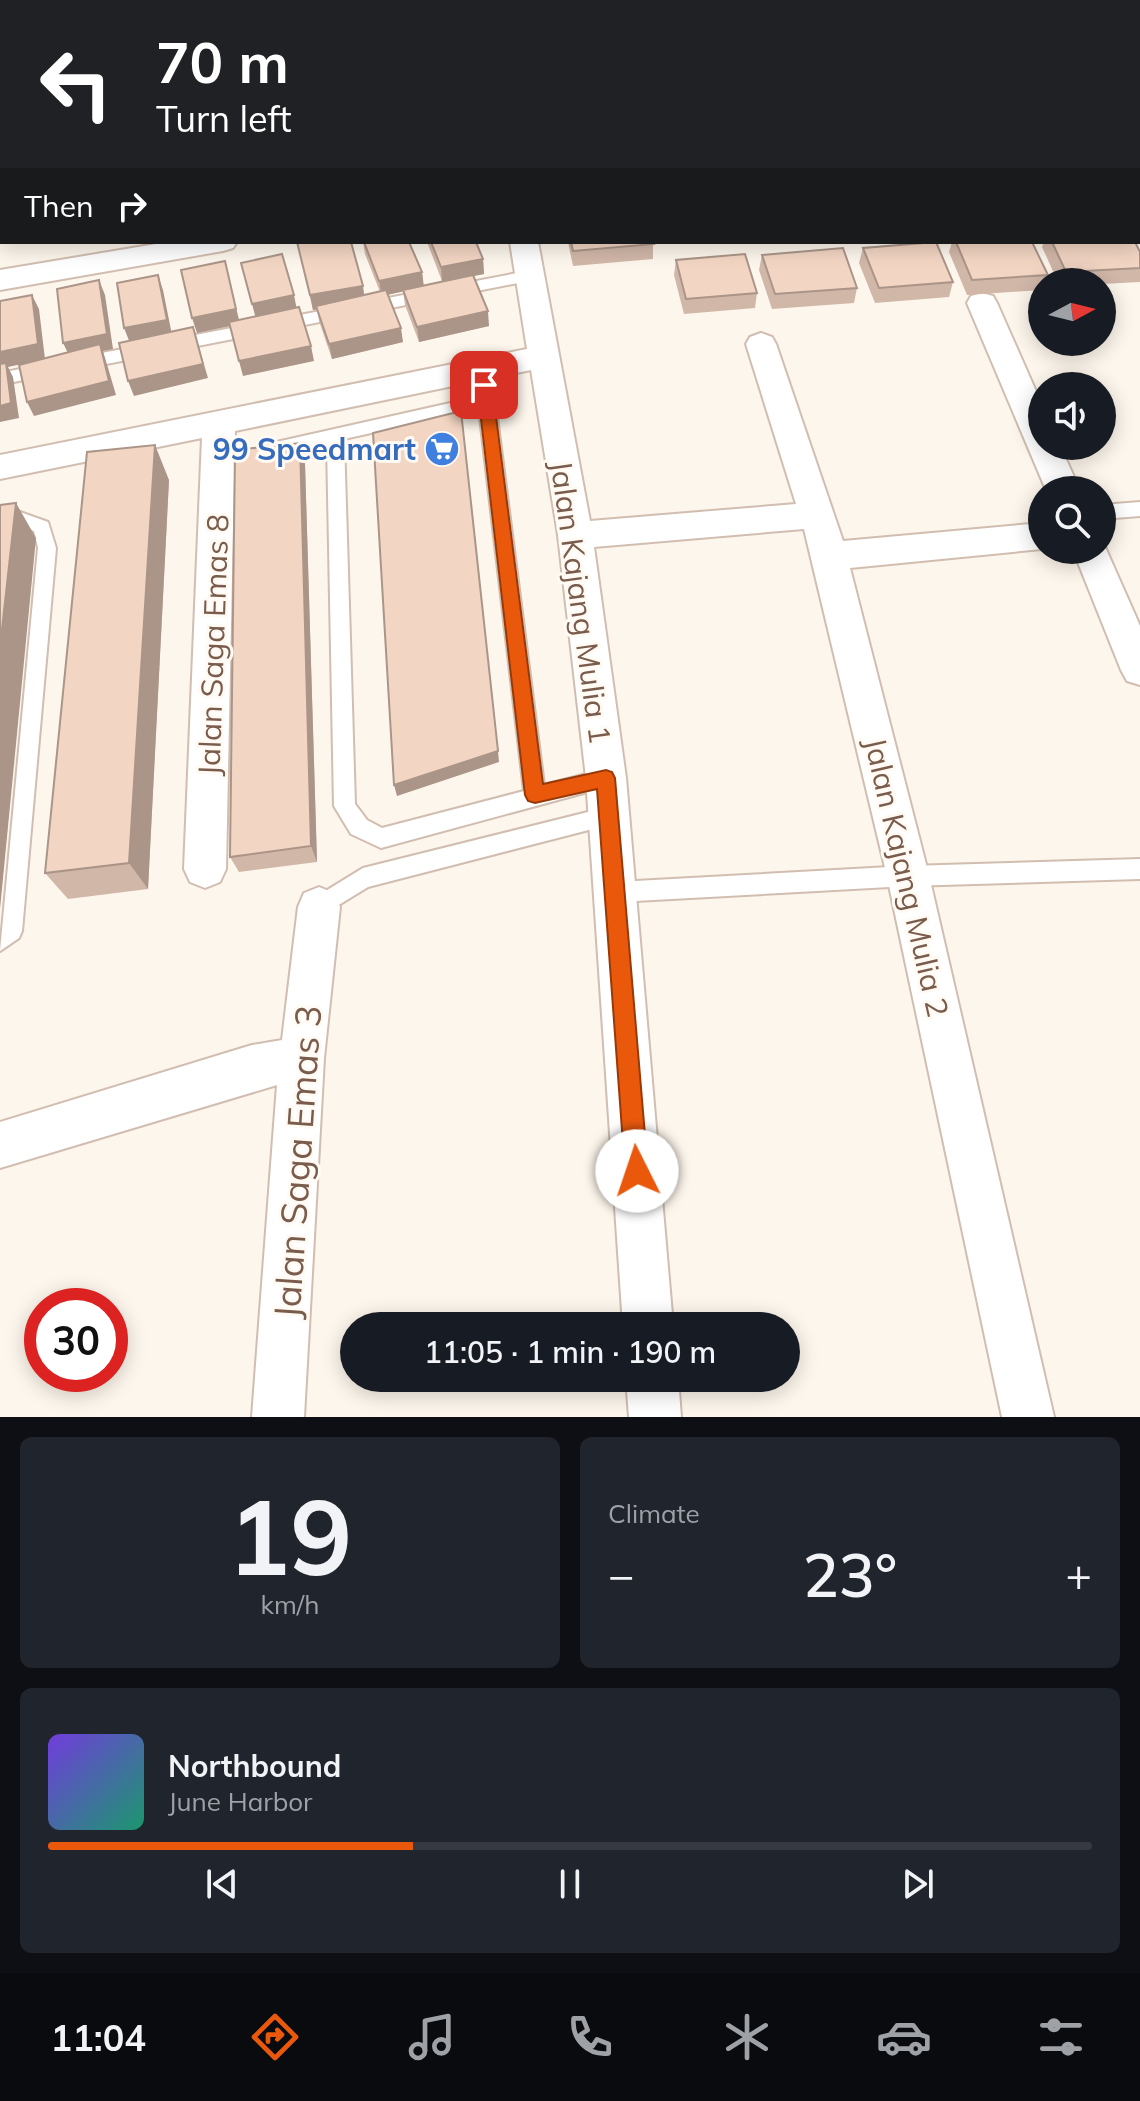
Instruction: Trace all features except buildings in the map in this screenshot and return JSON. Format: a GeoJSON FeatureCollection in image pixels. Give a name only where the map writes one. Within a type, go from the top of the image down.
{"type":"FeatureCollection","features":[{"type":"Feature","properties":{"kind":"street"},"geometry":{"type":"LineString","coordinates":[[0,280],[76,255],[200,244]]}},
{"type":"Feature","properties":{"kind":"street","name":"Jalan Kajang Mulia 1"},"geometry":{"type":"LineString","coordinates":[[524,244],[575,535],[607,797],[617,892],[647,1312]]}},
{"type":"Feature","properties":{"kind":"street"},"geometry":{"type":"LineString","coordinates":[[982,303],[1028,409]]}},
{"type":"Feature","properties":{"kind":"street","name":"Jalan Kajang Mulia 2"},"geometry":{"type":"LineString","coordinates":[[761,344],[830,556],[908,876],[1028,1417]]}},
{"type":"Feature","properties":{"kind":"street"},"geometry":{"type":"LineString","coordinates":[[0,467],[543,357]]}},
{"type":"Feature","properties":{"kind":"street","name":"Jalan Saga Emas 8"},"geometry":{"type":"LineString","coordinates":[[205,869],[233,458],[219,421]]}},
{"type":"Feature","properties":{"kind":"street"},"geometry":{"type":"LineString","coordinates":[[575,535],[818,515]]}},
{"type":"Feature","properties":{"kind":"street"},"geometry":{"type":"LineString","coordinates":[[830,556],[1028,537]]}},
{"type":"Feature","properties":{"kind":"street"},"geometry":{"type":"LineString","coordinates":[[1096,564],[1140,670]]}},
{"type":"Feature","properties":{"kind":"street","name":"Jalan Saga Emas 3"},"geometry":{"type":"LineString","coordinates":[[278,1417],[302,1058],[319,907]]}},
{"type":"Feature","properties":{"kind":"street"},"geometry":{"type":"LineString","coordinates":[[0,1145],[252,1068],[302,1058]]}},
{"type":"Feature","properties":{"kind":"street"},"geometry":{"type":"LineString","coordinates":[[653,1392],[655,1417]]}},
{"type":"Feature","properties":{"kind":"lane"},"geometry":{"type":"LineString","coordinates":[[0,379],[528,276]]}},
{"type":"Feature","properties":{"kind":"lane"},"geometry":{"type":"LineString","coordinates":[[482,369],[535,795]]}},
{"type":"Feature","properties":{"kind":"lane"},"geometry":{"type":"LineString","coordinates":[[233,458],[487,401]]}},
{"type":"Feature","properties":{"kind":"lane"},"geometry":{"type":"LineString","coordinates":[[335,434],[345,806],[359,827],[381,838],[535,795],[607,797]]}},
{"type":"Feature","properties":{"kind":"lane"},"geometry":{"type":"LineString","coordinates":[[1116,511],[1140,509]]}},
{"type":"Feature","properties":{"kind":"lane"},"geometry":{"type":"LineString","coordinates":[[0,522],[20,519],[42,527],[47,548],[11,931],[0,940]]}},
{"type":"Feature","properties":{"kind":"lane"},"geometry":{"type":"LineString","coordinates":[[319,907],[363,878],[607,797]]}},
{"type":"Feature","properties":{"kind":"lane"},"geometry":{"type":"LineString","coordinates":[[617,892],[908,876],[1140,869]]}},
{"type":"Feature","properties":{"kind":"place","name":"99 Speedmart"},"geometry":{"type":"Point","coordinates":[442,449]}},
{"type":"Feature","properties":{"kind":"route"},"geometry":{"type":"LineString","coordinates":[[484,385],[535,795],[606,778],[637,1171]]}}]}
